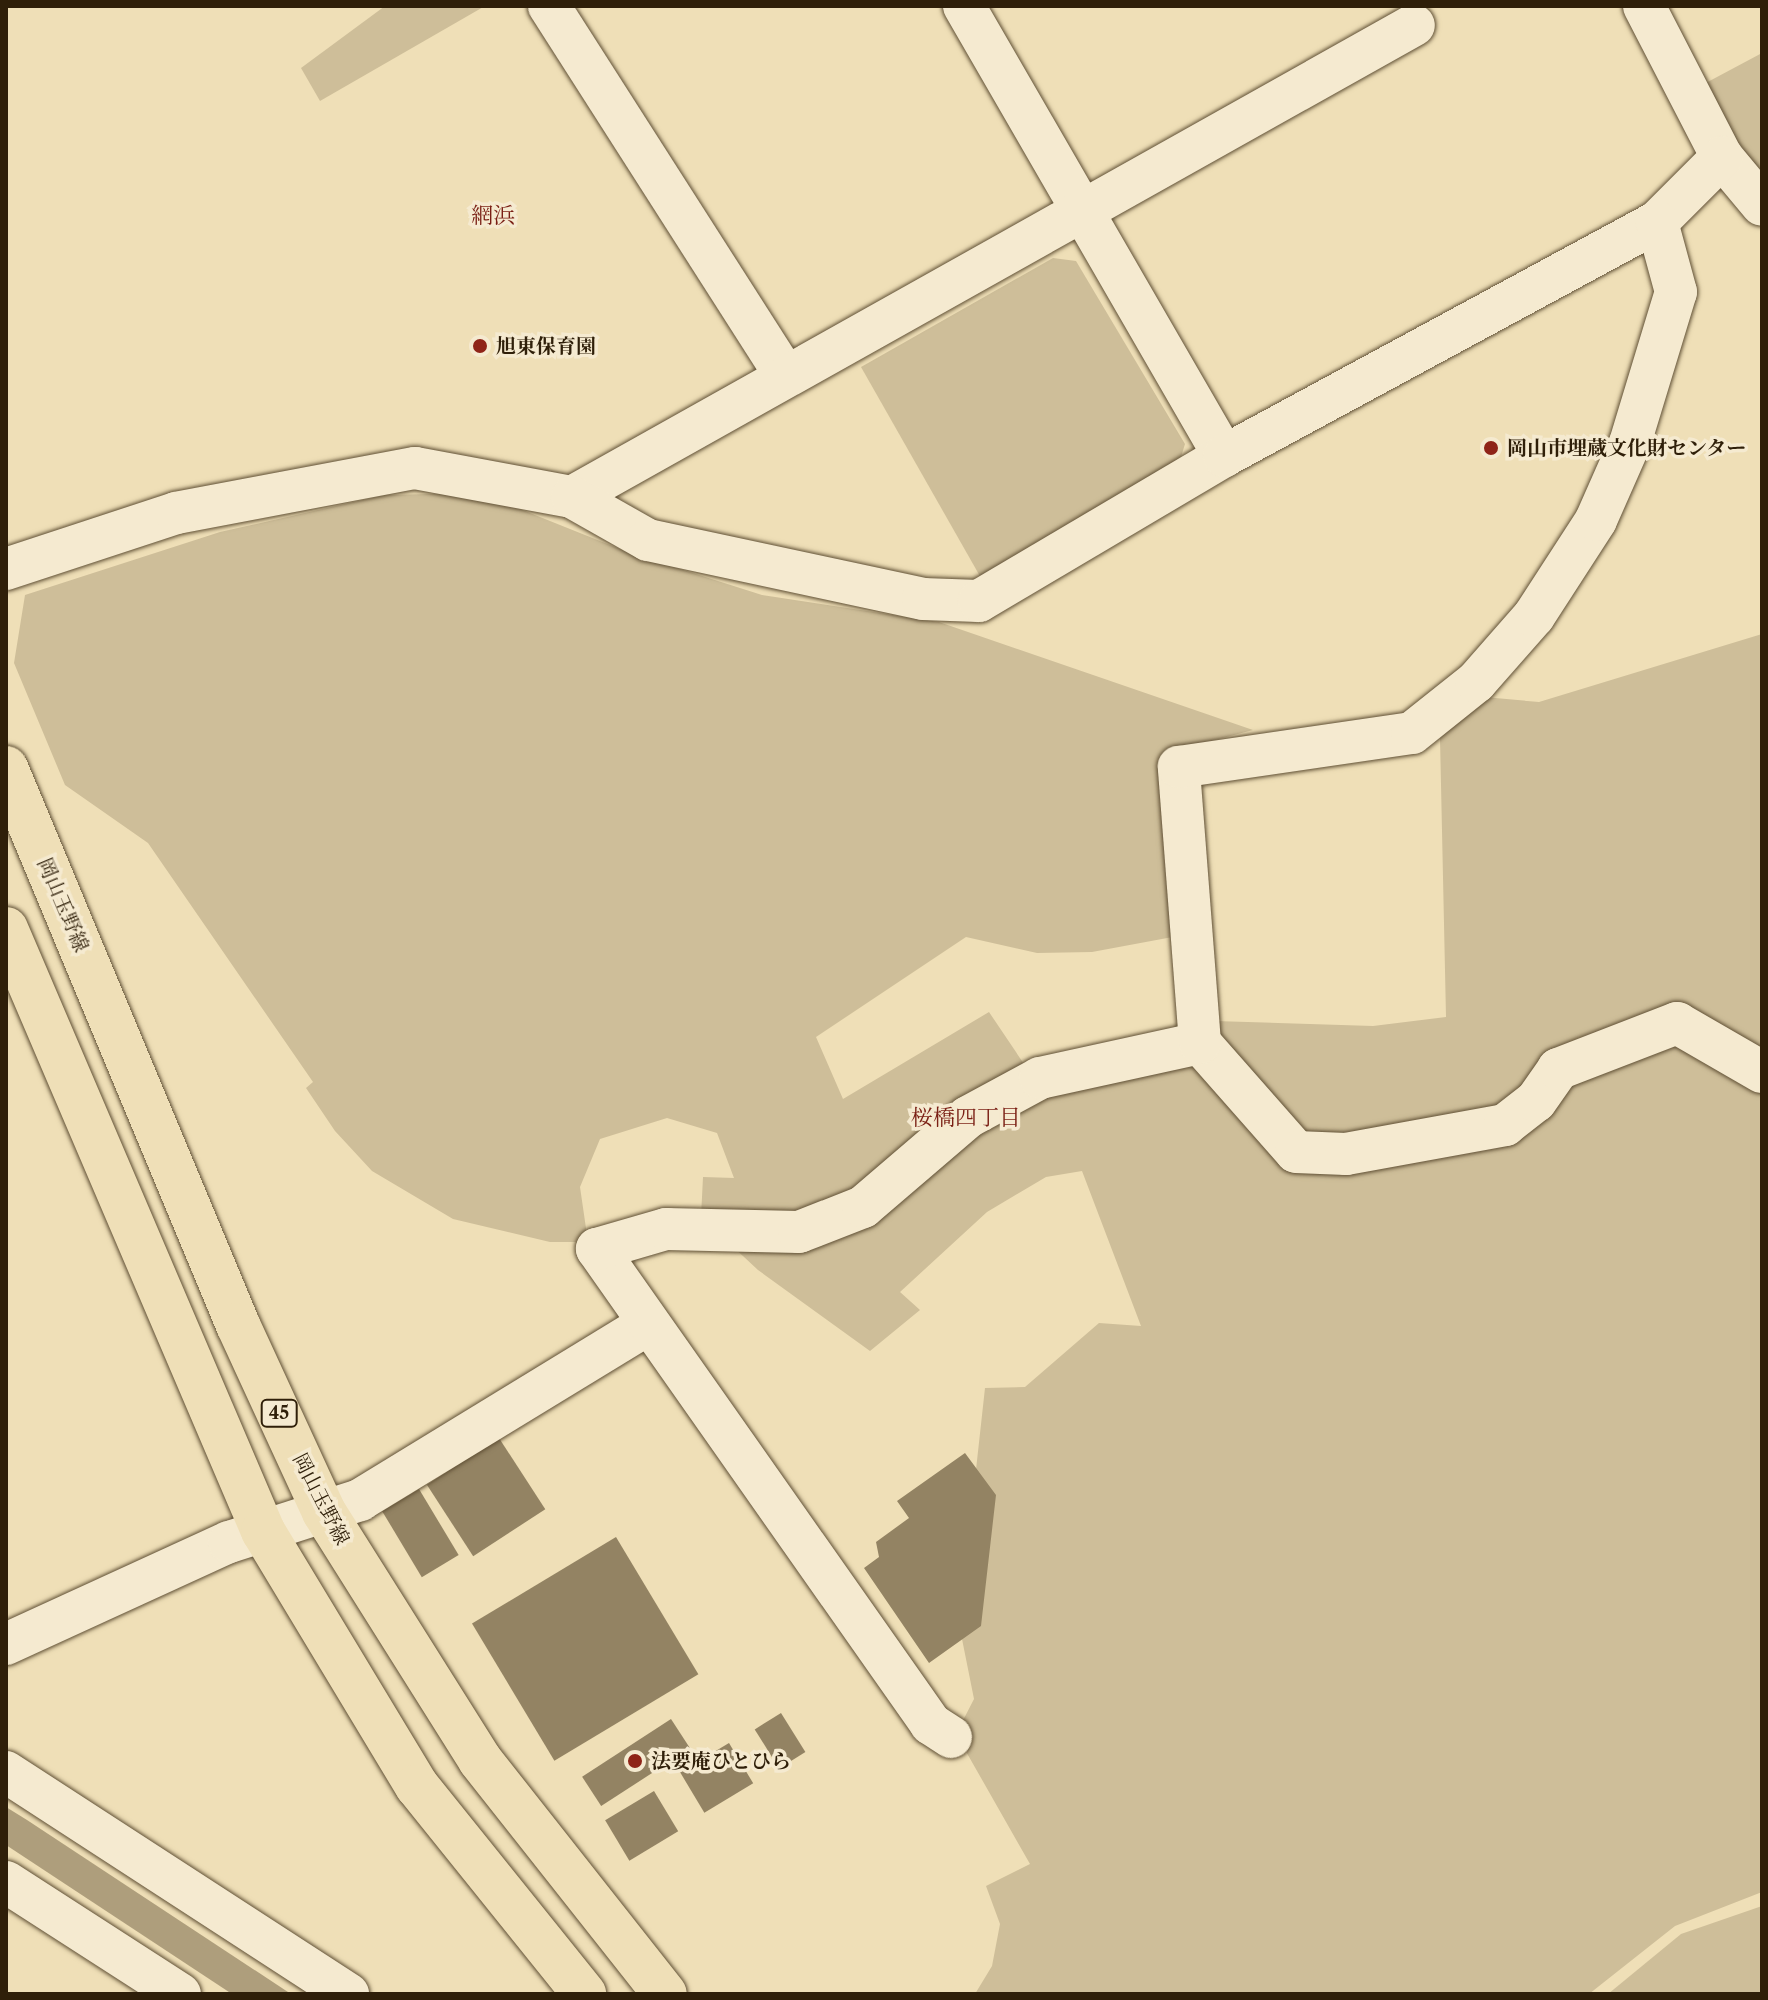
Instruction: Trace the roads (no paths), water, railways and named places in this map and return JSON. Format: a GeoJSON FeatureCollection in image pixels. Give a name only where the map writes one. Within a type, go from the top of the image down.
{"type":"FeatureCollection","features":[{"type":"Feature","properties":{"kind":"main road","name":"岡山玉野線"},"geometry":{"type":"LineString","coordinates":[[6,768],[238,1325],[324,1512],[480,1760],[665,1994]]}},
{"type":"Feature","properties":{"kind":"main road"},"geometry":{"type":"LineString","coordinates":[[6,929],[263,1531],[417,1786],[584,1994]]}},
{"type":"Feature","properties":{"kind":"street"},"geometry":{"type":"LineString","coordinates":[[549,6],[786,376]]}},
{"type":"Feature","properties":{"kind":"street"},"geometry":{"type":"LineString","coordinates":[[964,6],[1224,456]]}},
{"type":"Feature","properties":{"kind":"street"},"geometry":{"type":"LineString","coordinates":[[1644,6],[1722,157],[1762,205]]}},
{"type":"Feature","properties":{"kind":"street"},"geometry":{"type":"LineString","coordinates":[[572,497],[1414,25]]}},
{"type":"Feature","properties":{"kind":"street"},"geometry":{"type":"LineString","coordinates":[[6,569],[176,513],[415,468],[572,497],[648,540],[923,599],[979,601],[1224,456],[1657,222],[1722,157]]}},
{"type":"Feature","properties":{"kind":"street"},"geometry":{"type":"LineString","coordinates":[[1657,222],[1676,292],[1630,443],[1596,520],[1525,627],[1476,682],[1412,733],[1179,767],[1200,1043],[1296,1152],[1321,1153],[1505,1125],[1536,1101],[1558,1069],[1677,1023],[1762,1072]]}},
{"type":"Feature","properties":{"kind":"street"},"geometry":{"type":"LineString","coordinates":[[951,1737],[931,1724],[645,1326],[597,1249],[666,1229],[799,1232],[863,1207],[968,1117],[1040,1078],[1200,1043]]}},
{"type":"Feature","properties":{"kind":"street"},"geometry":{"type":"LineString","coordinates":[[6,1644],[263,1531],[360,1500],[645,1326]]}},
{"type":"Feature","properties":{"kind":"street"},"geometry":{"type":"LineString","coordinates":[[6,1772],[348,1994]]}},
{"type":"Feature","properties":{"kind":"street"},"geometry":{"type":"LineString","coordinates":[[6,1882],[180,1994]]}},
{"type":"Feature","properties":{"kind":"place","name":"旭東保育園"},"geometry":{"type":"Point","coordinates":[480,346]}},
{"type":"Feature","properties":{"kind":"place","name":"岡山市埋蔵文化財センター"},"geometry":{"type":"Point","coordinates":[1491,448]}},
{"type":"Feature","properties":{"kind":"place","name":"法要庵ひとひら"},"geometry":{"type":"Point","coordinates":[635,1761]}},
{"type":"Feature","properties":{"kind":"district","name":"網浜"},"geometry":{"type":"Point","coordinates":[493,216]}},
{"type":"Feature","properties":{"kind":"district","name":"桜橋四丁目"},"geometry":{"type":"Point","coordinates":[966,1118]}}]}
